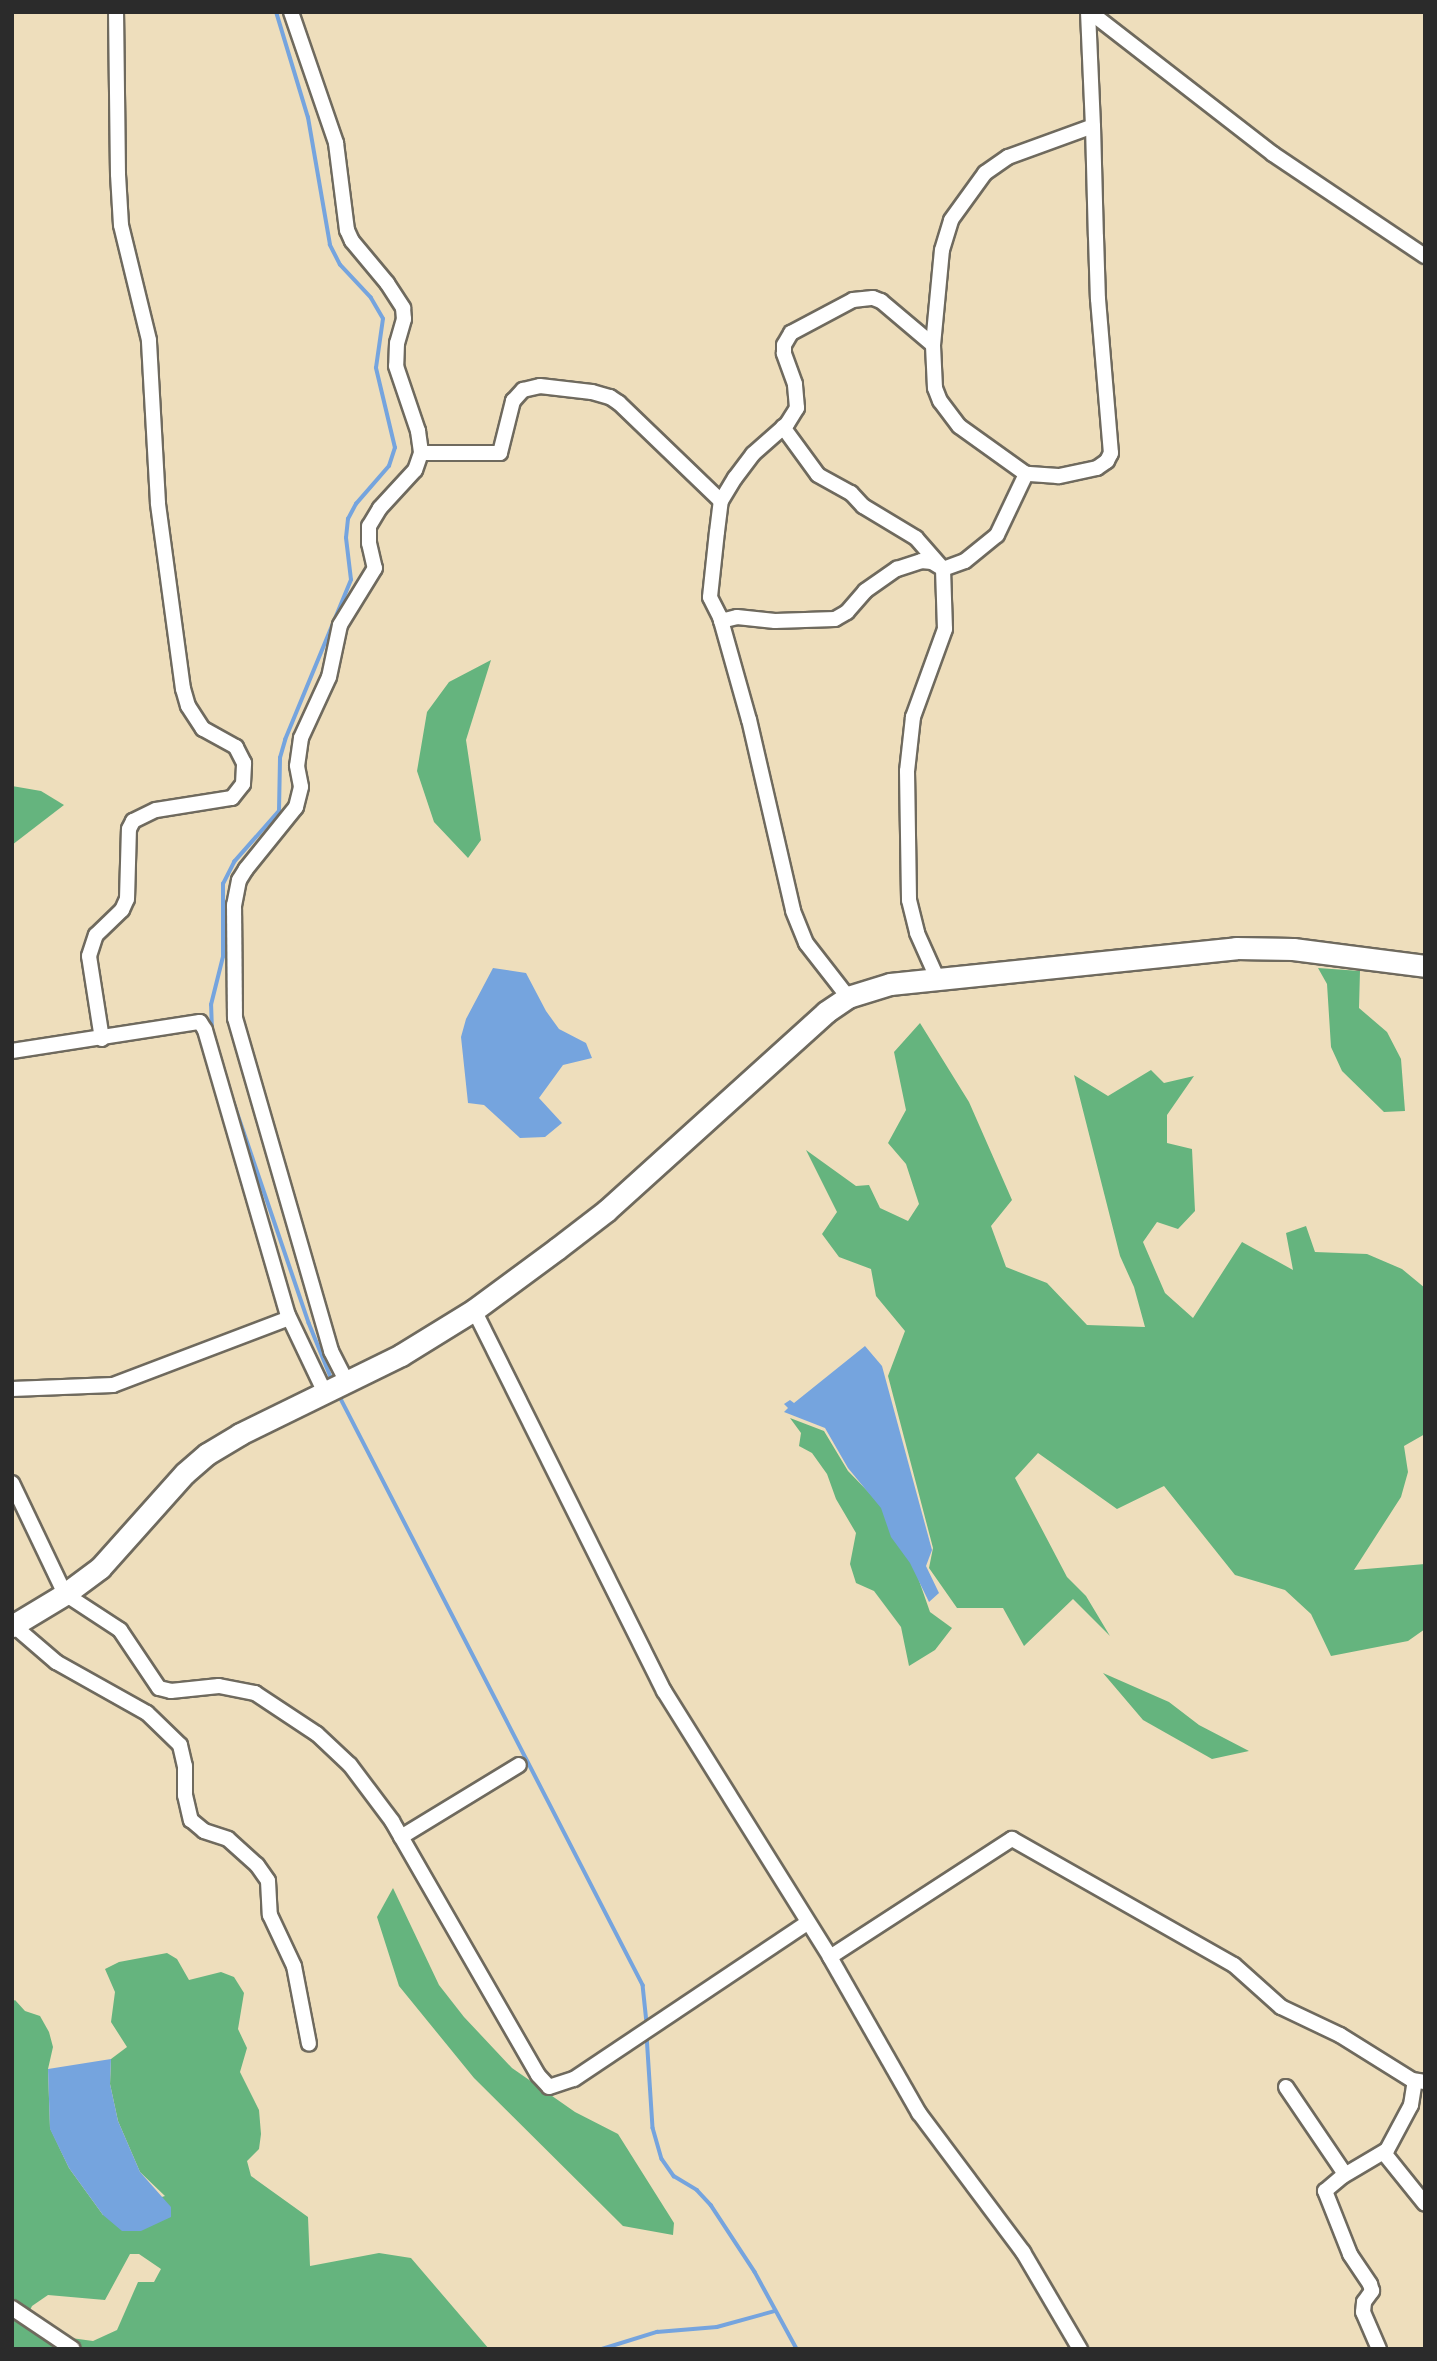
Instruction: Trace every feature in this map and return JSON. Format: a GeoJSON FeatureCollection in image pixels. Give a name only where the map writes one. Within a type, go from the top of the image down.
{"type":"FeatureCollection","features":[{"type":"Feature","properties":{"kind":"street"},"geometry":{"type":"LineString","coordinates":[[102,1039],[89,956],[96,935],[122,910],[127,899],[129,829],[133,821],[156,810],[232,798],[243,784],[244,763],[236,747],[203,729],[183,689],[158,503],[149,340],[121,225],[116,12]]}},
{"type":"Feature","properties":{"kind":"street"},"geometry":{"type":"LineString","coordinates":[[291,12],[335,143],[347,230],[352,241],[387,283],[403,308],[404,319],[397,343],[396,366],[418,431],[421,453],[415,470],[380,508],[369,526],[369,544],[375,568],[340,625],[329,677],[301,738],[297,766],[301,787],[296,807],[239,880],[234,905],[235,1018],[331,1351],[347,1382]]}},
{"type":"Feature","properties":{"kind":"street"},"geometry":{"type":"LineString","coordinates":[[1089,12],[1093,126],[1098,299],[1111,453],[1107,461],[1097,468],[1058,476],[1026,474],[969,435],[951,419],[935,388],[933,345],[938,317],[942,250],[951,220],[974,185],[1008,157],[1093,126]]}},
{"type":"Feature","properties":{"kind":"street"},"geometry":{"type":"LineString","coordinates":[[1089,12],[1273,154],[1425,256]]}},
{"type":"Feature","properties":{"kind":"street"},"geometry":{"type":"LineString","coordinates":[[848,998],[806,943],[796,921],[763,775],[721,621],[710,597],[721,501],[747,461],[794,416],[798,399],[783,345],[797,328],[853,300],[873,298],[881,301],[933,345]]}},
{"type":"Feature","properties":{"kind":"street"},"geometry":{"type":"LineString","coordinates":[[421,453],[500,453],[513,401],[523,390],[540,386],[592,392],[610,397],[619,403],[721,501]]}},
{"type":"Feature","properties":{"kind":"street"},"geometry":{"type":"LineString","coordinates":[[783,427],[818,475],[851,493],[863,506],[916,538],[943,569],[945,629],[913,717],[907,771],[909,900],[917,933],[938,980]]}},
{"type":"Feature","properties":{"kind":"street"},"geometry":{"type":"LineString","coordinates":[[943,569],[965,561],[992,542],[1026,474]]}},
{"type":"Feature","properties":{"kind":"street"},"geometry":{"type":"LineString","coordinates":[[721,621],[737,617],[775,621],[835,619],[847,612],[865,591],[897,569],[921,561],[932,562],[943,569]]}},
{"type":"Feature","properties":{"kind":"street"},"geometry":{"type":"LineString","coordinates":[[309,2044],[293,1966],[271,1915],[268,1881],[257,1865],[228,1839],[199,1828],[191,1820],[185,1795],[185,1766],[180,1745],[147,1713],[57,1662],[13,1625],[65,1594],[113,1555],[199,1461],[240,1434],[401,1355],[474,1310],[606,1211],[826,1012],[848,998],[890,984],[1236,948],[1293,949],[1425,966]]}},
{"type":"Feature","properties":{"kind":"street"},"geometry":{"type":"LineString","coordinates":[[12,1051],[102,1039],[195,1021],[203,1026],[289,1318],[325,1393]]}},
{"type":"Feature","properties":{"kind":"street"},"geometry":{"type":"LineString","coordinates":[[474,1310],[664,1690],[830,1956],[919,2113],[1023,2252],[1080,2349]]}},
{"type":"Feature","properties":{"kind":"street"},"geometry":{"type":"LineString","coordinates":[[12,1389],[113,1385],[289,1318]]}},
{"type":"Feature","properties":{"kind":"street"},"geometry":{"type":"LineString","coordinates":[[12,1483],[65,1594],[120,1630],[130,1641],[154,1681],[165,1691],[219,1686],[239,1687],[255,1693],[288,1713],[350,1765],[379,1802],[538,2075],[549,2087],[574,2079],[807,1923]]}},
{"type":"Feature","properties":{"kind":"street"},"geometry":{"type":"LineString","coordinates":[[401,1838],[519,1765]]}},
{"type":"Feature","properties":{"kind":"street"},"geometry":{"type":"LineString","coordinates":[[830,1956],[1012,1839],[1234,1965],[1281,2007],[1340,2035],[1420,2082],[1409,2112],[1384,2153],[1345,2174],[1325,2191],[1350,2254],[1370,2284],[1372,2291],[1364,2302],[1363,2312],[1379,2349]]}},
{"type":"Feature","properties":{"kind":"street"},"geometry":{"type":"LineString","coordinates":[[1286,2087],[1345,2174]]}},
{"type":"Feature","properties":{"kind":"street"},"geometry":{"type":"LineString","coordinates":[[1384,2153],[1425,2204]]}},
{"type":"Feature","properties":{"kind":"street"},"geometry":{"type":"LineString","coordinates":[[12,2308],[73,2349]]}},
{"type":"Feature","properties":{"kind":"green space"},"geometry":{"type":"Polygon","coordinates":[[[491,660],[466,740],[481,840],[468,858],[434,822],[417,771],[427,712],[449,682],[491,660]]]}},
{"type":"Feature","properties":{"kind":"green space"},"geometry":{"type":"Polygon","coordinates":[[[12,786],[41,791],[64,805],[12,845],[12,786]]]}},
{"type":"Feature","properties":{"kind":"green space"},"geometry":{"type":"Polygon","coordinates":[[[1318,968],[1360,971],[1359,1008],[1387,1032],[1401,1059],[1405,1111],[1384,1112],[1342,1071],[1331,1047],[1327,984],[1318,968]]]}},
{"type":"Feature","properties":{"kind":"green space"},"geometry":{"type":"Polygon","coordinates":[[[920,1023],[969,1102],[1012,1200],[991,1226],[1006,1267],[1047,1283],[1087,1325],[1145,1327],[1134,1287],[1120,1256],[1074,1075],[1108,1096],[1151,1070],[1164,1083],[1194,1076],[1167,1115],[1167,1143],[1192,1149],[1195,1211],[1178,1229],[1157,1222],[1143,1242],[1165,1293],[1193,1318],[1242,1242],[1293,1270],[1286,1233],[1306,1226],[1315,1252],[1367,1254],[1402,1269],[1425,1288],[1425,1434],[1404,1446],[1408,1472],[1401,1497],[1354,1570],[1425,1564],[1425,1629],[1408,1641],[1331,1656],[1311,1614],[1285,1590],[1235,1575],[1164,1486],[1117,1509],[1038,1453],[1015,1478],[1067,1577],[1086,1596],[1110,1636],[1073,1599],[1024,1646],[1003,1608],[957,1608],[929,1568],[933,1548],[888,1376],[905,1331],[876,1296],[871,1269],[839,1257],[822,1234],[837,1212],[806,1150],[856,1186],[869,1185],[880,1208],[908,1221],[919,1204],[906,1164],[888,1143],[906,1110],[894,1052],[920,1023]]]}},
{"type":"Feature","properties":{"kind":"green space"},"geometry":{"type":"Polygon","coordinates":[[[790,1418],[824,1431],[848,1471],[882,1506],[915,1569],[930,1612],[952,1628],[935,1650],[909,1666],[901,1627],[874,1591],[856,1583],[850,1564],[856,1533],[836,1499],[827,1474],[812,1453],[799,1446],[801,1433],[790,1418]]]}},
{"type":"Feature","properties":{"kind":"green space"},"geometry":{"type":"Polygon","coordinates":[[[1103,1673],[1169,1702],[1199,1725],[1249,1751],[1212,1759],[1143,1720],[1103,1673]]]}},
{"type":"Feature","properties":{"kind":"green space"},"geometry":{"type":"Polygon","coordinates":[[[393,1888],[439,1985],[464,2017],[512,2068],[575,2112],[618,2134],[674,2223],[673,2235],[623,2226],[474,2078],[399,1986],[377,1917],[393,1888]]]}},
{"type":"Feature","properties":{"kind":"green space"},"geometry":{"type":"Polygon","coordinates":[[[167,1953],[177,1959],[189,1980],[221,1972],[234,1977],[244,1993],[238,2029],[247,2048],[240,2072],[259,2110],[261,2134],[259,2149],[247,2161],[251,2176],[308,2217],[310,2266],[379,2253],[411,2258],[489,2349],[12,2349],[12,2002],[15,2000],[25,2011],[40,2016],[49,2032],[53,2047],[48,2069],[50,2128],[69,2168],[103,2215],[165,2196],[140,2172],[118,2121],[110,2084],[111,2059],[127,2047],[111,2022],[115,1992],[105,1969],[119,1962],[167,1953]],[[130,2254],[105,2300],[48,2295],[32,2306],[25,2321],[49,2335],[93,2341],[117,2330],[138,2282],[154,2282],[161,2269],[139,2254],[130,2254]]]}},
{"type":"Feature","properties":{"kind":"water"},"geometry":{"type":"Polygon","coordinates":[[[493,968],[526,973],[559,1029],[586,1043],[592,1058],[563,1065],[539,1098],[562,1123],[545,1137],[520,1138],[484,1105],[468,1103],[461,1037],[466,1019],[493,968]]]}},
{"type":"Feature","properties":{"kind":"water"},"geometry":{"type":"Polygon","coordinates":[[[865,1346],[882,1366],[932,1550],[926,1566],[939,1593],[929,1602],[910,1563],[891,1537],[881,1508],[848,1468],[825,1428],[784,1412],[788,1408],[784,1404],[790,1400],[794,1403],[865,1346]]]}},
{"type":"Feature","properties":{"kind":"water"},"geometry":{"type":"Polygon","coordinates":[[[111,2059],[110,2084],[118,2121],[140,2172],[171,2207],[171,2217],[141,2231],[122,2231],[103,2215],[69,2168],[50,2129],[48,2069],[111,2059]]]}},
{"type":"Feature","properties":{"kind":"waterway"},"geometry":{"type":"LineString","coordinates":[[212,1031],[211,1005],[223,957],[223,884],[234,862],[279,811],[280,758],[285,740],[351,580],[346,538],[348,519],[356,504],[389,466],[395,448],[376,368],[383,319],[371,298],[340,265],[330,245],[308,118],[276,12]]}},
{"type":"Feature","properties":{"kind":"waterway"},"geometry":{"type":"LineString","coordinates":[[228,1085],[309,1323],[333,1382]]}},
{"type":"Feature","properties":{"kind":"waterway"},"geometry":{"type":"LineString","coordinates":[[339,1395],[643,1985],[647,2023]]}},
{"type":"Feature","properties":{"kind":"waterway"},"geometry":{"type":"LineString","coordinates":[[647,2035],[653,2128],[662,2159],[674,2176],[697,2190],[711,2205],[755,2272],[797,2349]]}},
{"type":"Feature","properties":{"kind":"waterway"},"geometry":{"type":"LineString","coordinates":[[602,2349],[657,2332],[717,2327],[775,2311]]}}]}
